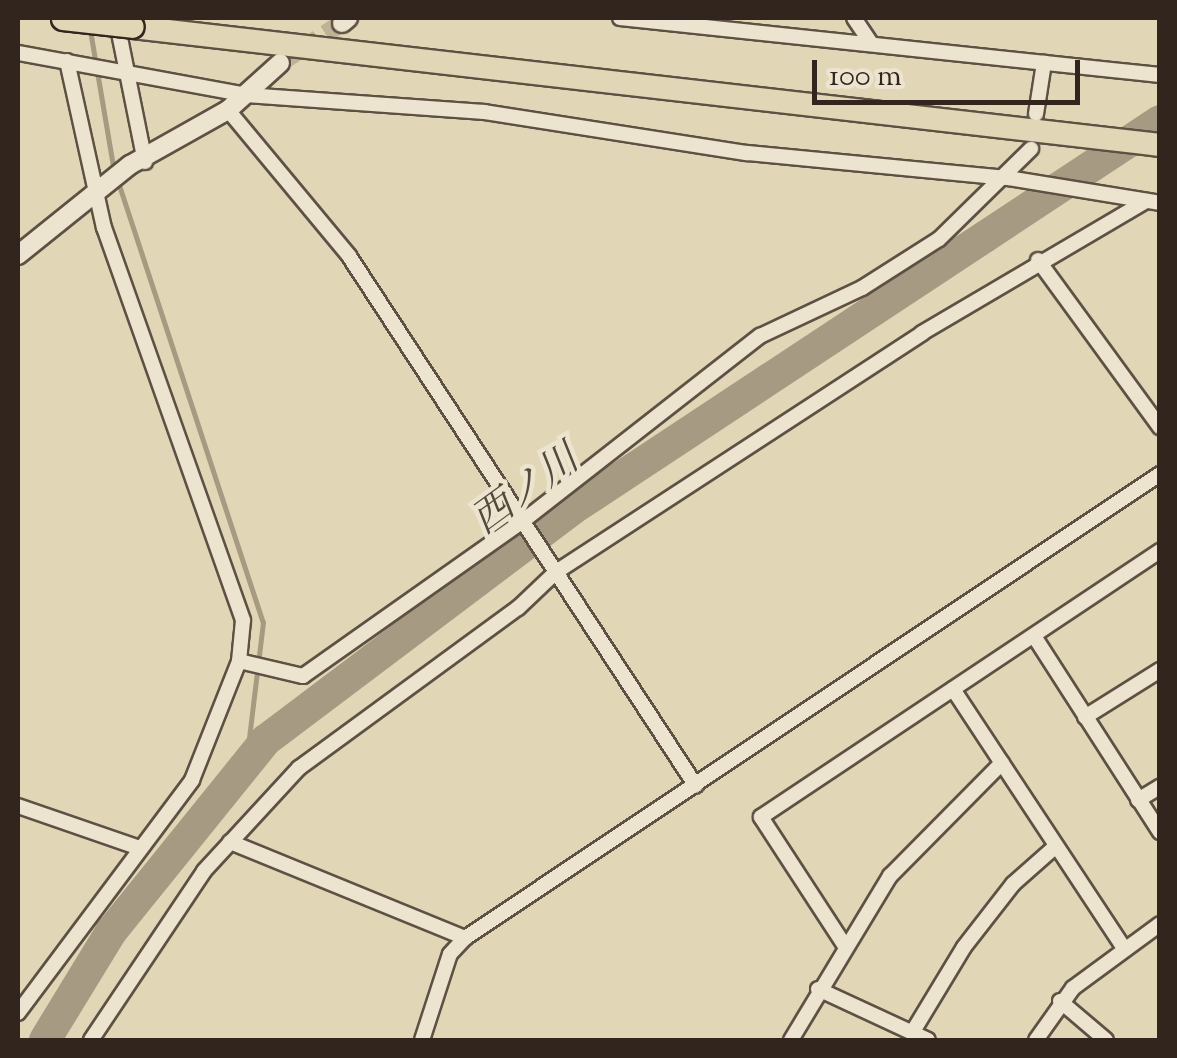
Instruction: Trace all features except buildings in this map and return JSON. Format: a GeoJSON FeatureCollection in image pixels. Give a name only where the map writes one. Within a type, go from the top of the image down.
{"type":"FeatureCollection","features":[{"type":"Feature","properties":{"kind":"highway"},"geometry":{"type":"LineString","coordinates":[[52,18],[124,22],[1160,145]]}},
{"type":"Feature","properties":{"kind":"street"},"geometry":{"type":"LineString","coordinates":[[620,18],[1160,76]]}},
{"type":"Feature","properties":{"kind":"street"},"geometry":{"type":"LineString","coordinates":[[854,18],[871,43]]}},
{"type":"Feature","properties":{"kind":"street"},"geometry":{"type":"LineString","coordinates":[[124,22],[117,69],[138,163]]}},
{"type":"Feature","properties":{"kind":"street"},"geometry":{"type":"LineString","coordinates":[[18,53],[246,96],[465,110],[747,153],[1012,181],[1145,201]]}},
{"type":"Feature","properties":{"kind":"street"},"geometry":{"type":"LineString","coordinates":[[18,1014],[137,848],[192,780],[242,662],[243,620],[98,188],[73,63]]}},
{"type":"Feature","properties":{"kind":"street"},"geometry":{"type":"LineString","coordinates":[[18,255],[98,188],[228,110],[280,63]]}},
{"type":"Feature","properties":{"kind":"street"},"geometry":{"type":"LineString","coordinates":[[1036,114],[1044,63]]}},
{"type":"Feature","properties":{"kind":"street"},"geometry":{"type":"LineString","coordinates":[[228,110],[348,256],[696,786]]}},
{"type":"Feature","properties":{"kind":"street"},"geometry":{"type":"LineString","coordinates":[[242,662],[303,676],[524,523],[760,336],[862,288],[924,249],[1012,181],[1031,150]]}},
{"type":"Feature","properties":{"kind":"street"},"geometry":{"type":"LineString","coordinates":[[91,1040],[126,981],[230,842],[299,768],[518,608],[556,572],[1038,260],[1145,201]]}},
{"type":"Feature","properties":{"kind":"street"},"geometry":{"type":"LineString","coordinates":[[1038,260],[1160,427]]}},
{"type":"Feature","properties":{"kind":"street"},"geometry":{"type":"LineString","coordinates":[[422,1040],[447,960],[465,938],[1160,474]]}},
{"type":"Feature","properties":{"kind":"street"},"geometry":{"type":"LineString","coordinates":[[844,946],[761,817],[1160,552]]}},
{"type":"Feature","properties":{"kind":"street"},"geometry":{"type":"LineString","coordinates":[[1034,636],[1160,832]]}},
{"type":"Feature","properties":{"kind":"street"},"geometry":{"type":"LineString","coordinates":[[1085,717],[1160,670]]}},
{"type":"Feature","properties":{"kind":"street"},"geometry":{"type":"LineString","coordinates":[[953,690],[1123,946]]}},
{"type":"Feature","properties":{"kind":"street"},"geometry":{"type":"LineString","coordinates":[[791,1040],[818,989],[890,876],[1002,764]]}},
{"type":"Feature","properties":{"kind":"street"},"geometry":{"type":"LineString","coordinates":[[1138,800],[1160,787]]}},
{"type":"Feature","properties":{"kind":"street"},"geometry":{"type":"LineString","coordinates":[[18,806],[137,848]]}},
{"type":"Feature","properties":{"kind":"street"},"geometry":{"type":"LineString","coordinates":[[230,842],[465,938]]}},
{"type":"Feature","properties":{"kind":"street"},"geometry":{"type":"LineString","coordinates":[[912,1032],[964,947],[1014,884],[1056,846]]}},
{"type":"Feature","properties":{"kind":"street"},"geometry":{"type":"LineString","coordinates":[[1036,1040],[1060,1002],[1123,946],[1160,924]]}},
{"type":"Feature","properties":{"kind":"street"},"geometry":{"type":"LineString","coordinates":[[818,989],[928,1040]]}},
{"type":"Feature","properties":{"kind":"street"},"geometry":{"type":"LineString","coordinates":[[1060,1002],[1106,1040]]}},
{"type":"Feature","properties":{"kind":"waterway"},"geometry":{"type":"LineString","coordinates":[[90,30],[114,172]]}},
{"type":"Feature","properties":{"kind":"waterway","name":"西ノ川"},"geometry":{"type":"LineString","coordinates":[[45,1040],[111,932],[266,740],[571,510],[1160,121]]}},
{"type":"Feature","properties":{"kind":"waterway"},"geometry":{"type":"LineString","coordinates":[[118,182],[263,622],[246,762]]}},
{"type":"Feature","properties":{"kind":"tunnel"},"geometry":{"type":"LineString","coordinates":[[280,63],[342,23]]}}]}
